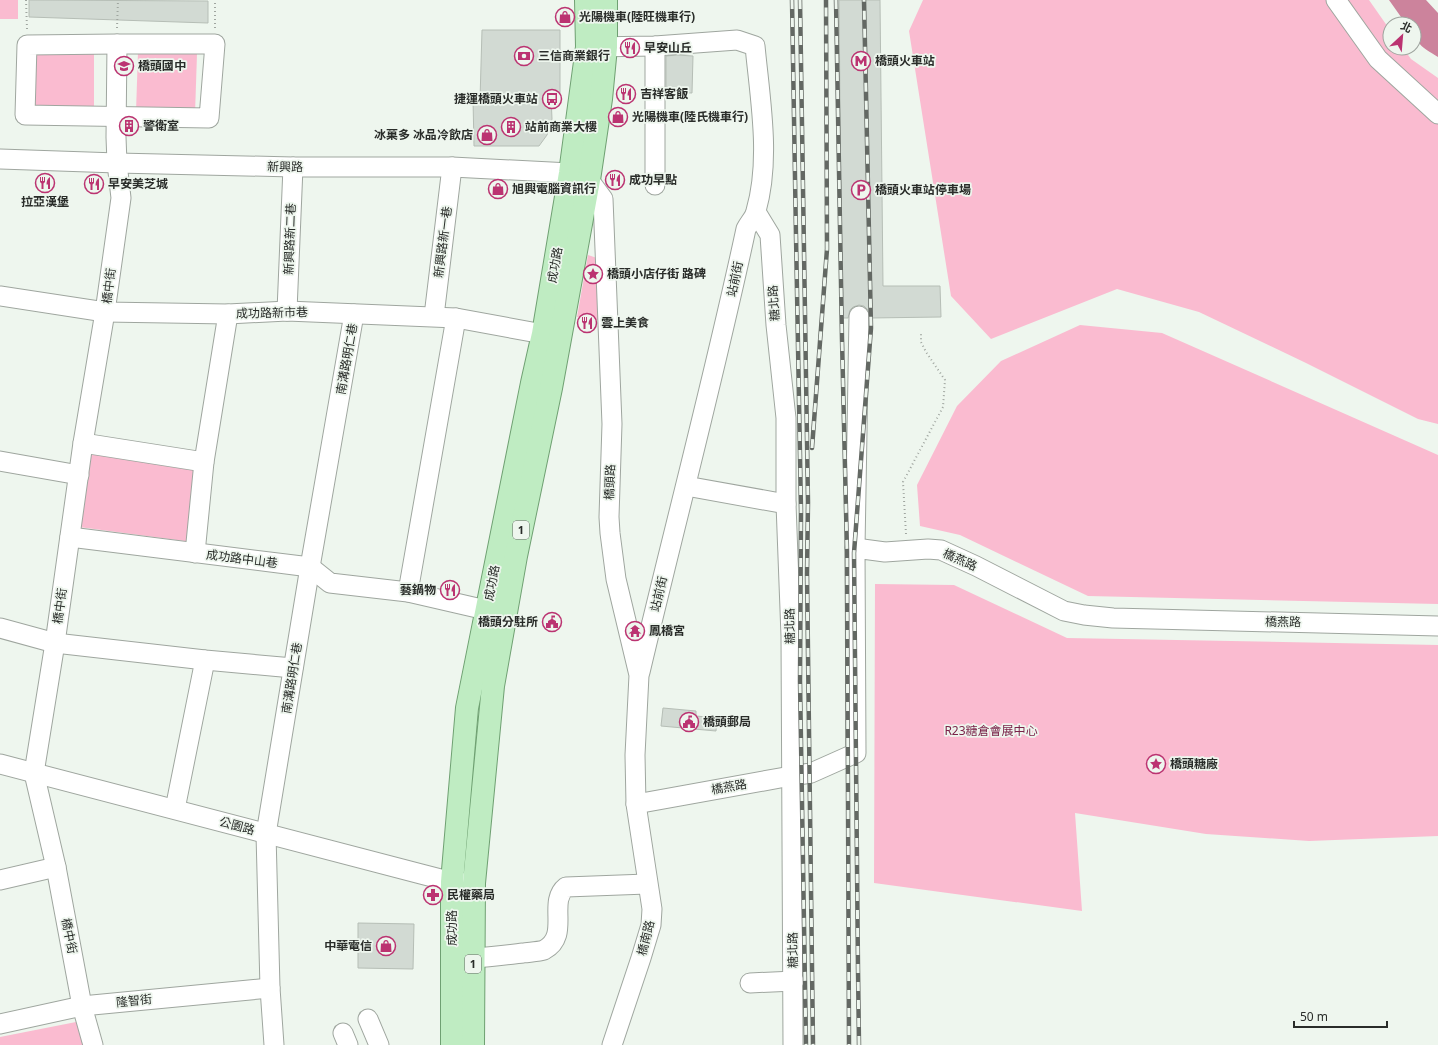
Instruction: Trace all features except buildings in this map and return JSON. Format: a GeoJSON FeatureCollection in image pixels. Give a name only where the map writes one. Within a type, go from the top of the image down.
{"type":"FeatureCollection","features":[{"type":"Feature","properties":{"kind":"main road","name":"1"},"geometry":{"type":"LineString","coordinates":[[580,176],[601,99],[596,47],[586,0]]}},
{"type":"Feature","properties":{"kind":"main road","name":"1"},"geometry":{"type":"LineString","coordinates":[[596,47],[606,0]]}},
{"type":"Feature","properties":{"kind":"main road","name":"成功路"},"geometry":{"type":"LineString","coordinates":[[452,1045],[452,882],[467,708],[532,383],[580,176]]}},
{"type":"Feature","properties":{"kind":"main road","name":"成功路"},"geometry":{"type":"LineString","coordinates":[[473,1045],[474,883],[493,686],[516,556],[550,388],[580,176]]}},
{"type":"Feature","properties":{"kind":"street"},"geometry":{"type":"LineString","coordinates":[[1336,0],[1378,59],[1438,114]]}},
{"type":"Feature","properties":{"kind":"street","name":"站前街"},"geometry":{"type":"LineString","coordinates":[[596,47],[655,46],[737,40],[755,46],[763,126],[762,175],[756,212],[746,229],[686,486],[675,525],[639,675]]}},
{"type":"Feature","properties":{"kind":"street"},"geometry":{"type":"LineString","coordinates":[[27,44],[117,44],[214,44],[209,118],[25,115],[27,44]]}},
{"type":"Feature","properties":{"kind":"street","name":"橋中街"},"geometry":{"type":"LineString","coordinates":[[93,1045],[82,1006],[56,868],[34,773],[55,643],[83,443],[106,312],[121,198],[117,163],[117,44]]}},
{"type":"Feature","properties":{"kind":"street"},"geometry":{"type":"LineString","coordinates":[[655,46],[655,185]]}},
{"type":"Feature","properties":{"kind":"street","name":"新興路"},"geometry":{"type":"LineString","coordinates":[[0,159],[293,167],[452,167],[580,176]]}},
{"type":"Feature","properties":{"kind":"street","name":"新興路新二巷"},"geometry":{"type":"LineString","coordinates":[[287,311],[293,167]]}},
{"type":"Feature","properties":{"kind":"street","name":"新興路新一巷"},"geometry":{"type":"LineString","coordinates":[[434,316],[452,167]]}},
{"type":"Feature","properties":{"kind":"street","name":"橋頭路"},"geometry":{"type":"LineString","coordinates":[[580,176],[603,198],[612,424],[609,517],[616,579],[639,675],[635,755],[636,804]]}},
{"type":"Feature","properties":{"kind":"street","name":"糖北路"},"geometry":{"type":"LineString","coordinates":[[756,212],[770,235],[776,325],[786,418],[786,504],[790,636],[794,981],[793,1045]]}},
{"type":"Feature","properties":{"kind":"street","name":"成功路新市巷"},"geometry":{"type":"LineString","coordinates":[[0,296],[106,312],[228,314],[287,311],[434,316],[456,318],[543,334]]}},
{"type":"Feature","properties":{"kind":"street"},"geometry":{"type":"LineString","coordinates":[[195,553],[204,462],[228,314]]}},
{"type":"Feature","properties":{"kind":"street","name":"南溝路明仁巷"},"geometry":{"type":"LineString","coordinates":[[274,1045],[270,988],[266,834],[354,314]]}},
{"type":"Feature","properties":{"kind":"street"},"geometry":{"type":"LineString","coordinates":[[856,548],[859,316]]}},
{"type":"Feature","properties":{"kind":"street"},"geometry":{"type":"LineString","coordinates":[[408,592],[456,318]]}},
{"type":"Feature","properties":{"kind":"street"},"geometry":{"type":"LineString","coordinates":[[83,443],[204,462]]}},
{"type":"Feature","properties":{"kind":"street"},"geometry":{"type":"LineString","coordinates":[[0,461],[79,475]]}},
{"type":"Feature","properties":{"kind":"street"},"geometry":{"type":"LineString","coordinates":[[686,486],[786,504]]}},
{"type":"Feature","properties":{"kind":"street","name":"成功路中山巷"},"geometry":{"type":"LineString","coordinates":[[70,537],[310,568],[330,583],[408,592],[486,610]]}},
{"type":"Feature","properties":{"kind":"street","name":"橋燕路"},"geometry":{"type":"LineString","coordinates":[[636,804],[811,773],[856,753],[856,548],[885,552],[928,549],[941,550],[976,566],[1064,611],[1084,615],[1113,618],[1438,626]]}},
{"type":"Feature","properties":{"kind":"street"},"geometry":{"type":"LineString","coordinates":[[0,628],[55,643],[205,660],[293,668]]}},
{"type":"Feature","properties":{"kind":"street"},"geometry":{"type":"LineString","coordinates":[[175,809],[205,660]]}},
{"type":"Feature","properties":{"kind":"street","name":"公園路"},"geometry":{"type":"LineString","coordinates":[[0,764],[452,882],[474,883]]}},
{"type":"Feature","properties":{"kind":"street","name":"橋南路"},"geometry":{"type":"LineString","coordinates":[[612,1045],[637,972],[651,924],[652,909],[636,804]]}},
{"type":"Feature","properties":{"kind":"street"},"geometry":{"type":"LineString","coordinates":[[0,880],[56,868]]}},
{"type":"Feature","properties":{"kind":"street"},"geometry":{"type":"LineString","coordinates":[[474,958],[543,950],[552,944],[558,932],[559,896],[561,890],[566,887],[647,884]]}},
{"type":"Feature","properties":{"kind":"street"},"geometry":{"type":"LineString","coordinates":[[750,983],[794,981]]}},
{"type":"Feature","properties":{"kind":"street","name":"隆智街"},"geometry":{"type":"LineString","coordinates":[[0,1024],[82,1006],[270,988]]}},
{"type":"Feature","properties":{"kind":"street"},"geometry":{"type":"LineString","coordinates":[[368,1019],[379,1045]]}},
{"type":"Feature","properties":{"kind":"path"},"geometry":{"type":"LineString","coordinates":[[26,0],[27,44]]}},
{"type":"Feature","properties":{"kind":"path"},"geometry":{"type":"LineString","coordinates":[[117,20],[118,0]]}},
{"type":"Feature","properties":{"kind":"path"},"geometry":{"type":"LineString","coordinates":[[214,44],[215,0]]}},
{"type":"Feature","properties":{"kind":"path"},"geometry":{"type":"LineString","coordinates":[[906,550],[903,482],[943,407],[945,380],[926,352],[921,342],[921,332]]}},
{"type":"Feature","properties":{"kind":"green space"},"geometry":{"type":"Polygon","coordinates":[[[0,0],[18,0],[18,19],[0,19],[0,0]]]}},
{"type":"Feature","properties":{"kind":"green space"},"geometry":{"type":"Polygon","coordinates":[[[923,0],[1369,0],[1382,19],[1382,56],[1409,56],[1438,78],[1438,424],[1418,419],[1199,312],[1117,289],[991,339],[951,296],[909,31],[923,0]]]}},
{"type":"Feature","properties":{"kind":"green space"},"geometry":{"type":"Polygon","coordinates":[[[30,51],[94,52],[94,112],[31,111],[30,51]]]}},
{"type":"Feature","properties":{"kind":"green space"},"geometry":{"type":"Polygon","coordinates":[[[138,52],[197,54],[195,114],[136,112],[138,52]]]}},
{"type":"Feature","properties":{"kind":"green space"},"geometry":{"type":"Polygon","coordinates":[[[588,255],[600,259],[599,320],[577,317],[588,255]]]}},
{"type":"Feature","properties":{"kind":"green space"},"geometry":{"type":"Polygon","coordinates":[[[1080,325],[1162,333],[1438,455],[1438,604],[1088,596],[960,535],[920,526],[917,485],[957,406],[1001,361],[1080,325]]]}},
{"type":"Feature","properties":{"kind":"green space"},"geometry":{"type":"Polygon","coordinates":[[[91,444],[201,458],[192,542],[79,527],[91,444]]]}},
{"type":"Feature","properties":{"kind":"green space","name":"R23糖倉會展中心"},"geometry":{"type":"Polygon","coordinates":[[[875,584],[954,585],[1067,638],[1438,645],[1438,836],[1309,841],[1206,834],[1075,813],[1082,911],[874,883],[875,584]]]}},
{"type":"Feature","properties":{"kind":"green space"},"geometry":{"type":"Polygon","coordinates":[[[76,1022],[83,1045],[0,1045],[0,1037],[76,1022]]]}},
{"type":"Feature","properties":{"kind":"shaded area"},"geometry":{"type":"Polygon","coordinates":[[[1389,0],[1426,0],[1438,13],[1438,57],[1422,46],[1422,16],[1400,16],[1389,0]]]}},
{"type":"Feature","properties":{"kind":"railway"},"geometry":{"type":"LineString","coordinates":[[792,0],[801,511],[800,681],[806,1045]]}},
{"type":"Feature","properties":{"kind":"railway"},"geometry":{"type":"LineString","coordinates":[[800,0],[808,502],[807,574],[813,1045]]}},
{"type":"Feature","properties":{"kind":"railway"},"geometry":{"type":"LineString","coordinates":[[812,448],[827,249],[826,0]]}},
{"type":"Feature","properties":{"kind":"railway"},"geometry":{"type":"LineString","coordinates":[[836,0],[847,552],[849,1045]]}},
{"type":"Feature","properties":{"kind":"railway"},"geometry":{"type":"LineString","coordinates":[[859,1045],[854,553],[871,328],[864,0]]}},
{"type":"Feature","properties":{"kind":"place","name":"光陽機車(陸旺機車行)"},"geometry":{"type":"Point","coordinates":[565,17]}},
{"type":"Feature","properties":{"kind":"place","name":"早安山丘"},"geometry":{"type":"Point","coordinates":[630,48]}},
{"type":"Feature","properties":{"kind":"place","name":"三信商業銀行"},"geometry":{"type":"Point","coordinates":[524,56]}},
{"type":"Feature","properties":{"kind":"place","name":"橋頭火車站"},"geometry":{"type":"Point","coordinates":[861,61]}},
{"type":"Feature","properties":{"kind":"place","name":"橋頭國中"},"geometry":{"type":"Point","coordinates":[124,66]}},
{"type":"Feature","properties":{"kind":"place","name":"吉祥客飯"},"geometry":{"type":"Point","coordinates":[626,94]}},
{"type":"Feature","properties":{"kind":"place","name":"捷運橋頭火車站"},"geometry":{"type":"Point","coordinates":[552,99]}},
{"type":"Feature","properties":{"kind":"place","name":"光陽機車(陸氏機車行)"},"geometry":{"type":"Point","coordinates":[618,117]}},
{"type":"Feature","properties":{"kind":"place","name":"警衛室"},"geometry":{"type":"Point","coordinates":[129,126]}},
{"type":"Feature","properties":{"kind":"place","name":"站前商業大樓"},"geometry":{"type":"Point","coordinates":[511,127]}},
{"type":"Feature","properties":{"kind":"place","name":"冰菓多 冰品冷飲店"},"geometry":{"type":"Point","coordinates":[487,135]}},
{"type":"Feature","properties":{"kind":"place","name":"成功早點"},"geometry":{"type":"Point","coordinates":[615,180]}},
{"type":"Feature","properties":{"kind":"place","name":"拉亞漢堡"},"geometry":{"type":"Point","coordinates":[45,183]}},
{"type":"Feature","properties":{"kind":"place","name":"早安美芝城"},"geometry":{"type":"Point","coordinates":[94,184]}},
{"type":"Feature","properties":{"kind":"place","name":"旭興電腦資訊行"},"geometry":{"type":"Point","coordinates":[498,189]}},
{"type":"Feature","properties":{"kind":"place","name":"橋頭火車站停車場"},"geometry":{"type":"Point","coordinates":[861,190]}},
{"type":"Feature","properties":{"kind":"place","name":"橋頭小店仔街 路碑"},"geometry":{"type":"Point","coordinates":[593,274]}},
{"type":"Feature","properties":{"kind":"place","name":"雲上美食"},"geometry":{"type":"Point","coordinates":[587,323]}},
{"type":"Feature","properties":{"kind":"place","name":"藝鍋物"},"geometry":{"type":"Point","coordinates":[450,590]}},
{"type":"Feature","properties":{"kind":"place","name":"橋頭分駐所"},"geometry":{"type":"Point","coordinates":[552,622]}},
{"type":"Feature","properties":{"kind":"place","name":"鳳橋宮"},"geometry":{"type":"Point","coordinates":[635,631]}},
{"type":"Feature","properties":{"kind":"place","name":"橋頭郵局"},"geometry":{"type":"Point","coordinates":[689,722]}},
{"type":"Feature","properties":{"kind":"place","name":"橋頭糖廠"},"geometry":{"type":"Point","coordinates":[1156,764]}},
{"type":"Feature","properties":{"kind":"place","name":"民權藥局"},"geometry":{"type":"Point","coordinates":[433,895]}},
{"type":"Feature","properties":{"kind":"place","name":"中華電信"},"geometry":{"type":"Point","coordinates":[386,946]}}]}
